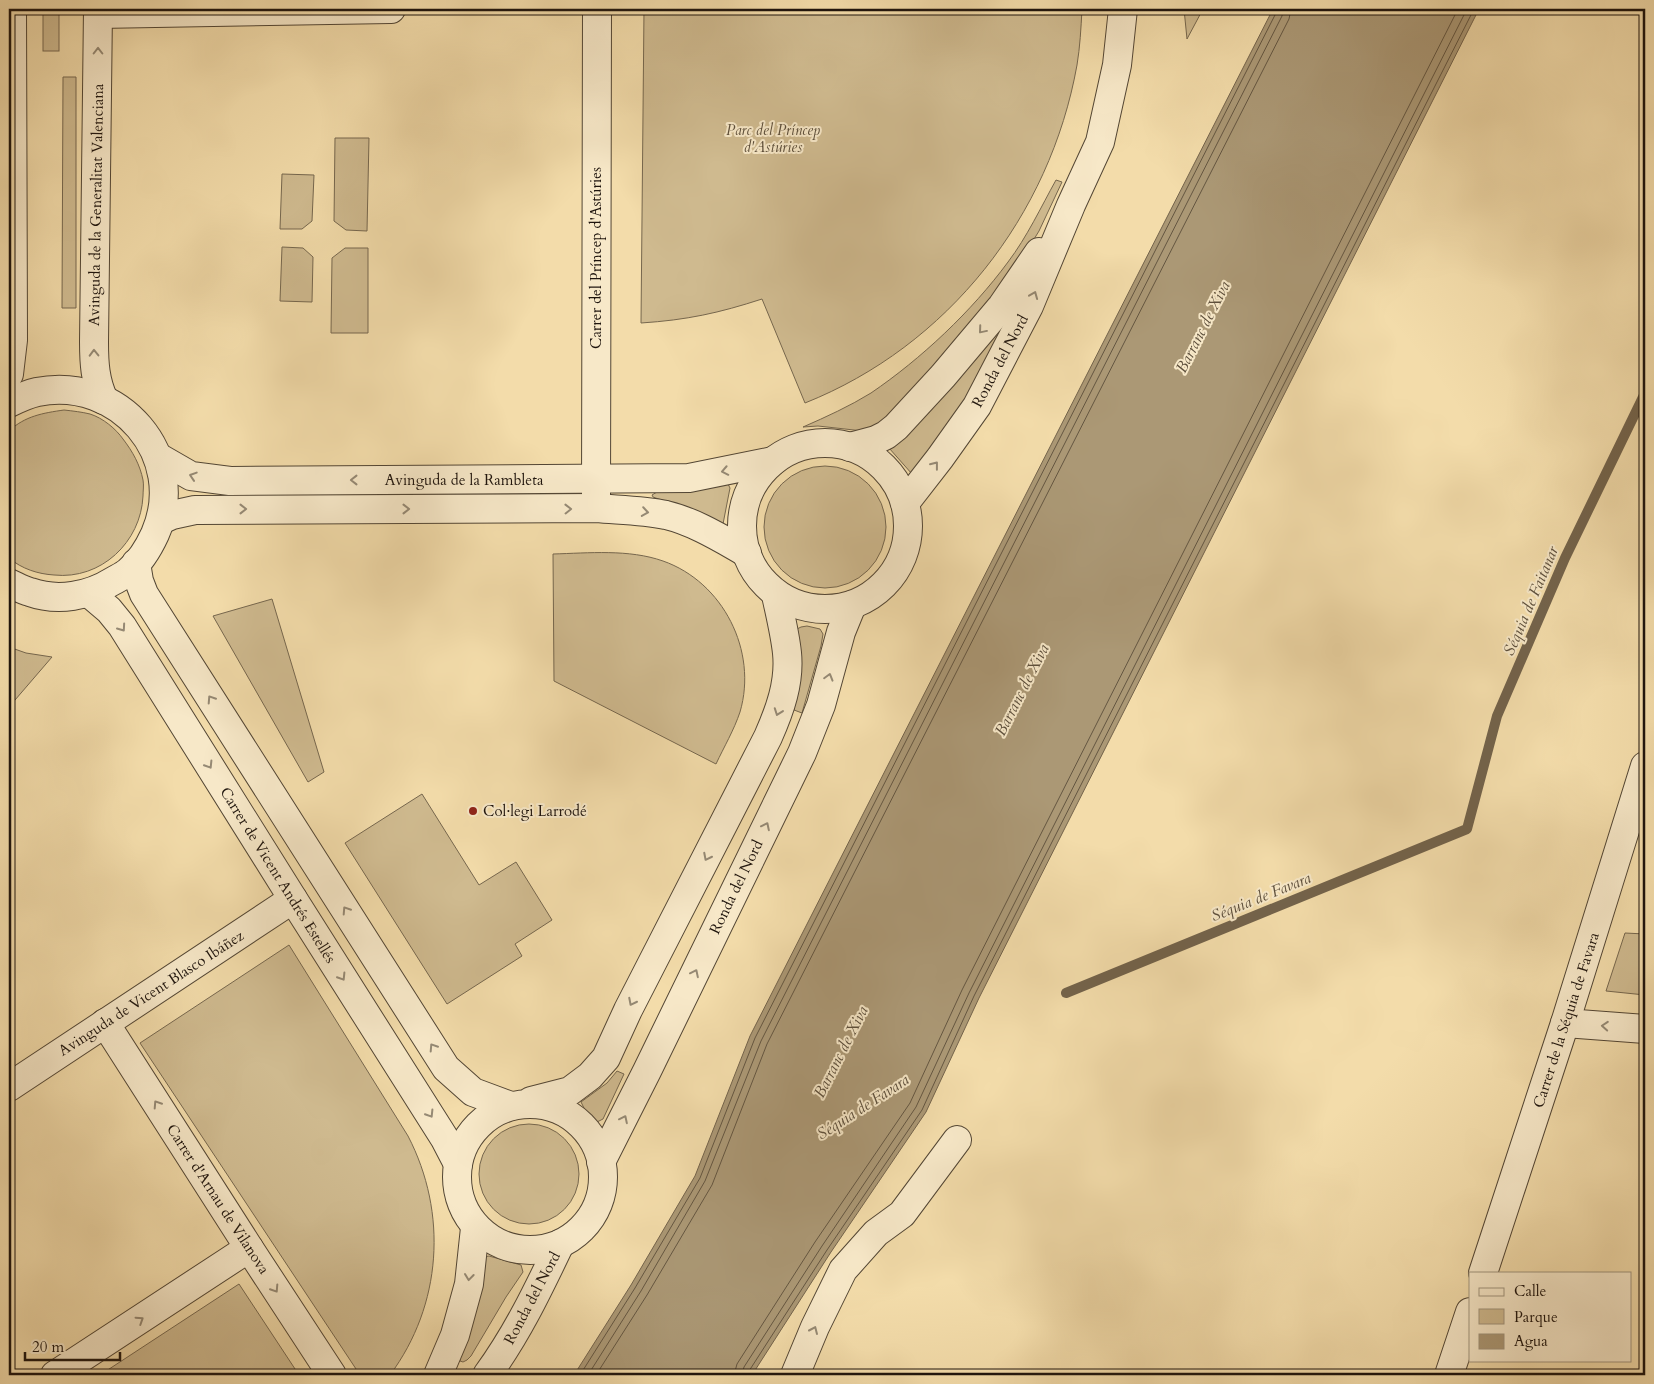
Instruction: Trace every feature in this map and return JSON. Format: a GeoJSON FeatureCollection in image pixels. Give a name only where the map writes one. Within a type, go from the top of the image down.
{"type":"FeatureCollection","features":[{"type":"Feature","properties":{"kind":"street"},"geometry":{"type":"LineString","coordinates":[[98,11],[391,9]]}},
{"type":"Feature","properties":{"kind":"street","name":"Carrer del Príncep d'Astúries"},"geometry":{"type":"LineString","coordinates":[[596,508],[597,9]]}},
{"type":"Feature","properties":{"kind":"street","name":"Ronda del Nord"},"geometry":{"type":"LineString","coordinates":[[905,503],[977,406],[1029,306],[1071,205],[1100,142],[1117,65],[1123,9]]}},
{"type":"Feature","properties":{"kind":"street"},"geometry":{"type":"LineString","coordinates":[[9,374],[13,340],[11,10]]}},
{"type":"Feature","properties":{"kind":"street","name":"Avinguda de la Generalitat Valenciana"},"geometry":{"type":"LineString","coordinates":[[98,11],[94,370],[99,390],[104,400]]}},
{"type":"Feature","properties":{"kind":"street","name":"Ronda del Nord"},"geometry":{"type":"LineString","coordinates":[[850,447],[876,440],[886,435],[944,376],[1002,306],[1071,205]]}},
{"type":"Feature","properties":{"kind":"street"},"geometry":{"type":"LineString","coordinates":[[9,403],[36,392],[65,390],[94,395],[121,409],[143,430],[158,457],[165,488],[161,520],[149,548],[130,571],[99,590],[78,596],[54,597],[30,593],[9,583]]}},
{"type":"Feature","properties":{"kind":"street"},"geometry":{"type":"LineString","coordinates":[[830,443],[850,447],[874,459],[893,478],[905,503],[908,528],[904,553],[892,576],[874,594],[852,605],[828,610],[804,607],[776,595],[755,570],[747,553],[742,528],[746,503],[756,480],[773,461],[790,451],[810,444],[830,443]]}},
{"type":"Feature","properties":{"kind":"street","name":"Avinguda de la Rambleta"},"geometry":{"type":"LineString","coordinates":[[158,457],[191,476],[230,481],[689,478],[773,461]]}},
{"type":"Feature","properties":{"kind":"street","name":"Avinguda de la Rambleta"},"geometry":{"type":"LineString","coordinates":[[161,520],[184,512],[204,509],[596,508],[637,511],[668,516],[701,529],[747,553]]}},
{"type":"Feature","properties":{"kind":"street"},"geometry":{"type":"LineString","coordinates":[[136,563],[139,581],[144,594],[446,1068],[473,1092],[521,1103],[559,1110],[578,1122],[594,1140],[602,1162],[602,1187],[596,1211],[581,1231],[560,1244],[537,1251],[513,1249],[491,1240],[475,1228],[461,1205],[456,1184],[458,1164],[464,1142],[476,1126],[492,1113],[521,1103],[570,1091],[590,1076],[606,1058],[628,1010],[768,737],[781,706],[788,655],[776,595]]}},
{"type":"Feature","properties":{"kind":"street","name":"Carrer de Vicent Andrés Estellés"},"geometry":{"type":"LineString","coordinates":[[89,593],[109,610],[122,626],[445,1139],[458,1164]]}},
{"type":"Feature","properties":{"kind":"street","name":"Ronda del Nord"},"geometry":{"type":"LineString","coordinates":[[602,1162],[802,753],[821,705],[841,632],[852,605]]}},
{"type":"Feature","properties":{"kind":"street","name":"Carrer de la Séquia de Favara"},"geometry":{"type":"LineString","coordinates":[[1483,1272],[1565,1023],[1635,835],[1645,766]]}},
{"type":"Feature","properties":{"kind":"street","name":"Avinguda de Vicent Blasco Ibáñez"},"geometry":{"type":"LineString","coordinates":[[9,1087],[293,899]]}},
{"type":"Feature","properties":{"kind":"street","name":"Carrer d'Arnau de Vilanova"},"geometry":{"type":"LineString","coordinates":[[105,1023],[332,1375]]}},
{"type":"Feature","properties":{"kind":"street"},"geometry":{"type":"LineString","coordinates":[[1565,1023],[1645,1029]]}},
{"type":"Feature","properties":{"kind":"street"},"geometry":{"type":"LineString","coordinates":[[795,1375],[815,1327],[843,1270],[876,1233],[902,1214],[957,1140]]}},
{"type":"Feature","properties":{"kind":"street"},"geometry":{"type":"LineString","coordinates":[[438,1375],[455,1335],[466,1292],[475,1228]]}},
{"type":"Feature","properties":{"kind":"street","name":"Ronda del Nord"},"geometry":{"type":"LineString","coordinates":[[487,1375],[525,1317],[560,1244]]}},
{"type":"Feature","properties":{"kind":"street"},"geometry":{"type":"LineString","coordinates":[[55,1375],[249,1248]]}},
{"type":"Feature","properties":{"kind":"street"},"geometry":{"type":"LineString","coordinates":[[1449,1375],[1469,1315]]}},
{"type":"Feature","properties":{"kind":"green space"},"geometry":{"type":"Polygon","coordinates":[[[43,9],[59,9],[59,51],[43,51],[43,9]]]}},
{"type":"Feature","properties":{"kind":"green space","name":"Parc del Príncep d'Astúries"},"geometry":{"type":"Polygon","coordinates":[[[644,9],[1082,9],[1077,65],[1063,121],[1043,174],[1017,223],[984,269],[947,311],[904,347],[857,378],[805,403],[762,299],[703,315],[641,323],[644,9]]]}},
{"type":"Feature","properties":{"kind":"green space"},"geometry":{"type":"Polygon","coordinates":[[[1184,9],[1203,9],[1187,39],[1184,9]]]}},
{"type":"Feature","properties":{"kind":"green space"},"geometry":{"type":"Polygon","coordinates":[[[63,77],[76,77],[76,308],[62,308],[63,77]]]}},
{"type":"Feature","properties":{"kind":"green space"},"geometry":{"type":"Polygon","coordinates":[[[335,138],[369,138],[367,231],[346,230],[334,221],[335,138]]]}},
{"type":"Feature","properties":{"kind":"green space"},"geometry":{"type":"Polygon","coordinates":[[[282,174],[314,175],[312,221],[302,229],[280,229],[282,174]]]}},
{"type":"Feature","properties":{"kind":"green space"},"geometry":{"type":"Polygon","coordinates":[[[1056,180],[1062,182],[1039,231],[989,307],[889,417],[874,428],[863,431],[818,426],[803,427],[871,393],[927,350],[945,333],[1008,262],[1028,232],[1056,180]]]}},
{"type":"Feature","properties":{"kind":"green space"},"geometry":{"type":"Polygon","coordinates":[[[282,247],[303,248],[313,257],[312,302],[280,301],[282,247]]]}},
{"type":"Feature","properties":{"kind":"green space"},"geometry":{"type":"Polygon","coordinates":[[[345,248],[368,248],[368,333],[331,333],[332,258],[345,248]]]}},
{"type":"Feature","properties":{"kind":"green space"},"geometry":{"type":"Polygon","coordinates":[[[1025,289],[972,398],[912,474],[889,448],[970,366],[1025,289]]]}},
{"type":"Feature","properties":{"kind":"green space"},"geometry":{"type":"Polygon","coordinates":[[[64,410],[90,414],[109,424],[117,431],[130,449],[142,474],[143,496],[141,513],[135,528],[126,543],[115,555],[87,571],[71,575],[54,575],[30,570],[9,558],[9,431],[28,419],[64,410]]]}},
{"type":"Feature","properties":{"kind":"green space"},"geometry":{"type":"Polygon","coordinates":[[[825,466],[848,470],[868,484],[882,504],[886,527],[882,550],[868,570],[848,584],[825,588],[802,584],[782,570],[768,550],[764,527],[768,504],[782,484],[802,470],[825,466]]]}},
{"type":"Feature","properties":{"kind":"green space"},"geometry":{"type":"Polygon","coordinates":[[[728,484],[730,488],[723,524],[652,495],[657,492],[728,484]]]}},
{"type":"Feature","properties":{"kind":"green space"},"geometry":{"type":"Polygon","coordinates":[[[623,553],[650,557],[684,571],[703,585],[718,602],[731,622],[739,643],[744,666],[744,689],[738,719],[716,764],[554,681],[553,554],[623,553]]]}},
{"type":"Feature","properties":{"kind":"green space"},"geometry":{"type":"Polygon","coordinates":[[[272,599],[324,772],[308,782],[213,616],[272,599]]]}},
{"type":"Feature","properties":{"kind":"green space"},"geometry":{"type":"Polygon","coordinates":[[[807,626],[820,629],[823,634],[802,713],[794,710],[798,684],[797,629],[807,626]]]}},
{"type":"Feature","properties":{"kind":"green space"},"geometry":{"type":"Polygon","coordinates":[[[9,647],[26,653],[52,657],[9,707],[9,647]]]}},
{"type":"Feature","properties":{"kind":"green space"},"geometry":{"type":"Polygon","coordinates":[[[422,794],[479,885],[516,862],[552,920],[515,944],[522,956],[447,1004],[345,843],[422,794]]]}},
{"type":"Feature","properties":{"kind":"green space"},"geometry":{"type":"Polygon","coordinates":[[[1625,933],[1645,934],[1645,995],[1606,991],[1625,933]]]}},
{"type":"Feature","properties":{"kind":"green space"},"geometry":{"type":"Polygon","coordinates":[[[289,945],[408,1136],[421,1166],[429,1196],[434,1227],[434,1258],[429,1289],[420,1319],[407,1348],[390,1375],[360,1375],[140,1043],[289,945]]]}},
{"type":"Feature","properties":{"kind":"green space"},"geometry":{"type":"Polygon","coordinates":[[[617,1071],[624,1074],[603,1119],[597,1122],[581,1102],[607,1083],[617,1071]]]}},
{"type":"Feature","properties":{"kind":"green space"},"geometry":{"type":"Polygon","coordinates":[[[529,1124],[548,1127],[565,1138],[576,1155],[579,1174],[576,1193],[565,1210],[548,1221],[529,1224],[510,1221],[493,1210],[482,1193],[479,1174],[482,1155],[493,1138],[510,1127],[529,1124]]]}},
{"type":"Feature","properties":{"kind":"green space"},"geometry":{"type":"Polygon","coordinates":[[[489,1256],[521,1265],[523,1272],[471,1356],[463,1362],[460,1361],[460,1355],[484,1257],[489,1256]]]}},
{"type":"Feature","properties":{"kind":"green space"},"geometry":{"type":"Polygon","coordinates":[[[239,1284],[299,1375],[100,1375],[239,1284]]]}},
{"type":"Feature","properties":{"kind":"water"},"geometry":{"type":"Polygon","coordinates":[[[1273,9],[1479,9],[979,998],[926,1112],[831,1252],[752,1375],[574,1375],[631,1285],[695,1176],[750,1036],[1273,9]]]}},
{"type":"Feature","properties":{"kind":"waterway","name":"Séquia de Faitanar"},"geometry":{"type":"LineString","coordinates":[[1066,993],[1467,829],[1497,716],[1565,558],[1645,393]]}},
{"type":"Feature","properties":{"kind":"place","name":"Col·legi Larrodé"},"geometry":{"type":"Point","coordinates":[473,811]}},
{"type":"Feature","properties":{"kind":"water label","name":"Barranc de Xiva"},"geometry":{"type":"Point","coordinates":[1203,327]}},
{"type":"Feature","properties":{"kind":"water label","name":"Barranc de Xiva"},"geometry":{"type":"Point","coordinates":[1022,690]}},
{"type":"Feature","properties":{"kind":"water label","name":"Séquia de Favara"},"geometry":{"type":"Point","coordinates":[1261,897]}},
{"type":"Feature","properties":{"kind":"water label","name":"Barranc de Xiva"},"geometry":{"type":"Point","coordinates":[841,1052]}},
{"type":"Feature","properties":{"kind":"water label","name":"Séquia de Favara"},"geometry":{"type":"Point","coordinates":[863,1107]}}]}
